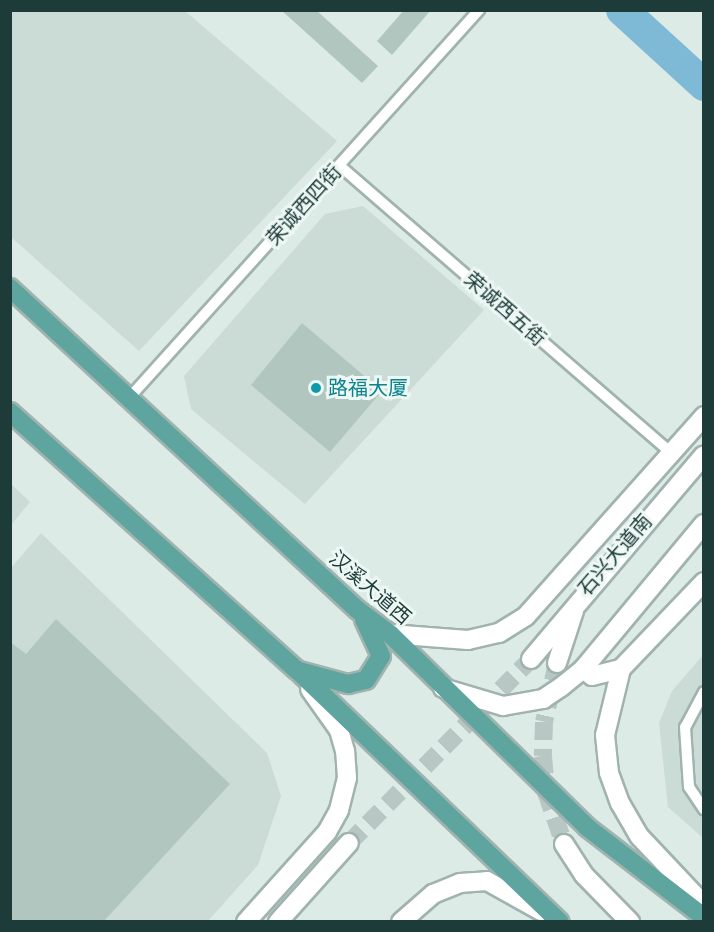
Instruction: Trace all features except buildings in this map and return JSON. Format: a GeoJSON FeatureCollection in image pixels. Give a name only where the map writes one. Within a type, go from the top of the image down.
{"type":"FeatureCollection","features":[{"type":"Feature","properties":{"kind":"main road","name":"汉溪大道西"},"geometry":{"type":"LineString","coordinates":[[10,288],[358,610],[390,634],[442,688],[587,827],[704,917]]}},
{"type":"Feature","properties":{"kind":"main road"},"geometry":{"type":"LineString","coordinates":[[10,412],[297,670],[560,921]]}},
{"type":"Feature","properties":{"kind":"main road"},"geometry":{"type":"LineString","coordinates":[[390,634],[468,640],[499,633],[526,616],[704,416]]}},
{"type":"Feature","properties":{"kind":"main road","name":"石兴大道南"},"geometry":{"type":"LineString","coordinates":[[531,659],[578,598],[704,455]]}},
{"type":"Feature","properties":{"kind":"main road"},"geometry":{"type":"LineString","coordinates":[[442,688],[503,706],[543,699],[583,669],[704,524]]}},
{"type":"Feature","properties":{"kind":"main road"},"geometry":{"type":"LineString","coordinates":[[704,582],[621,669],[605,735],[609,772],[640,837],[704,905]]}},
{"type":"Feature","properties":{"kind":"main road"},"geometry":{"type":"LineString","coordinates":[[557,663],[578,598]]}},
{"type":"Feature","properties":{"kind":"main road"},"geometry":{"type":"LineString","coordinates":[[297,670],[348,684],[366,680],[381,656],[358,610]]}},
{"type":"Feature","properties":{"kind":"main road"},"geometry":{"type":"LineString","coordinates":[[583,669],[592,676],[621,669]]}},
{"type":"Feature","properties":{"kind":"main road"},"geometry":{"type":"LineString","coordinates":[[246,921],[327,832],[347,778],[339,730],[297,670]]}},
{"type":"Feature","properties":{"kind":"main road"},"geometry":{"type":"LineString","coordinates":[[278,921],[350,843]]}},
{"type":"Feature","properties":{"kind":"main road"},"geometry":{"type":"LineString","coordinates":[[564,844],[584,875],[630,921]]}},
{"type":"Feature","properties":{"kind":"main road"},"geometry":{"type":"LineString","coordinates":[[401,921],[433,894],[460,884],[487,881],[514,893],[556,921]]}},
{"type":"Feature","properties":{"kind":"lane","name":"荣诚西四街"},"geometry":{"type":"LineString","coordinates":[[129,398],[479,10]]}},
{"type":"Feature","properties":{"kind":"lane","name":"荣诚西五街"},"geometry":{"type":"LineString","coordinates":[[340,166],[671,453]]}},
{"type":"Feature","properties":{"kind":"lane"},"geometry":{"type":"LineString","coordinates":[[704,692],[685,727],[689,787],[704,809]]}},
{"type":"Feature","properties":{"kind":"shaded area"},"geometry":{"type":"Polygon","coordinates":[[[11,10],[185,11],[337,141],[139,351],[11,237],[11,10]]]}},
{"type":"Feature","properties":{"kind":"shaded area"},"geometry":{"type":"Polygon","coordinates":[[[363,206],[484,310],[305,504],[191,409],[184,376],[325,214],[363,206]]]}},
{"type":"Feature","properties":{"kind":"shaded area"},"geometry":{"type":"Polygon","coordinates":[[[11,484],[30,502],[11,525],[11,484]]]}},
{"type":"Feature","properties":{"kind":"shaded area"},"geometry":{"type":"Polygon","coordinates":[[[41,533],[267,753],[281,796],[258,865],[208,921],[11,922],[11,568],[41,533]]]}},
{"type":"Feature","properties":{"kind":"shaded area"},"geometry":{"type":"Polygon","coordinates":[[[703,655],[703,838],[668,807],[659,723],[672,691],[703,655]]]}},
{"type":"Feature","properties":{"kind":"waterway"},"geometry":{"type":"LineString","coordinates":[[622,10],[704,85]]}},
{"type":"Feature","properties":{"kind":"tunnel"},"geometry":{"type":"LineString","coordinates":[[349,843],[531,659]]}},
{"type":"Feature","properties":{"kind":"tunnel"},"geometry":{"type":"LineString","coordinates":[[557,663],[544,722],[543,756],[546,792],[564,844]]}},
{"type":"Feature","properties":{"kind":"place","name":"路福大厦"},"geometry":{"type":"Point","coordinates":[316,388]}}]}
